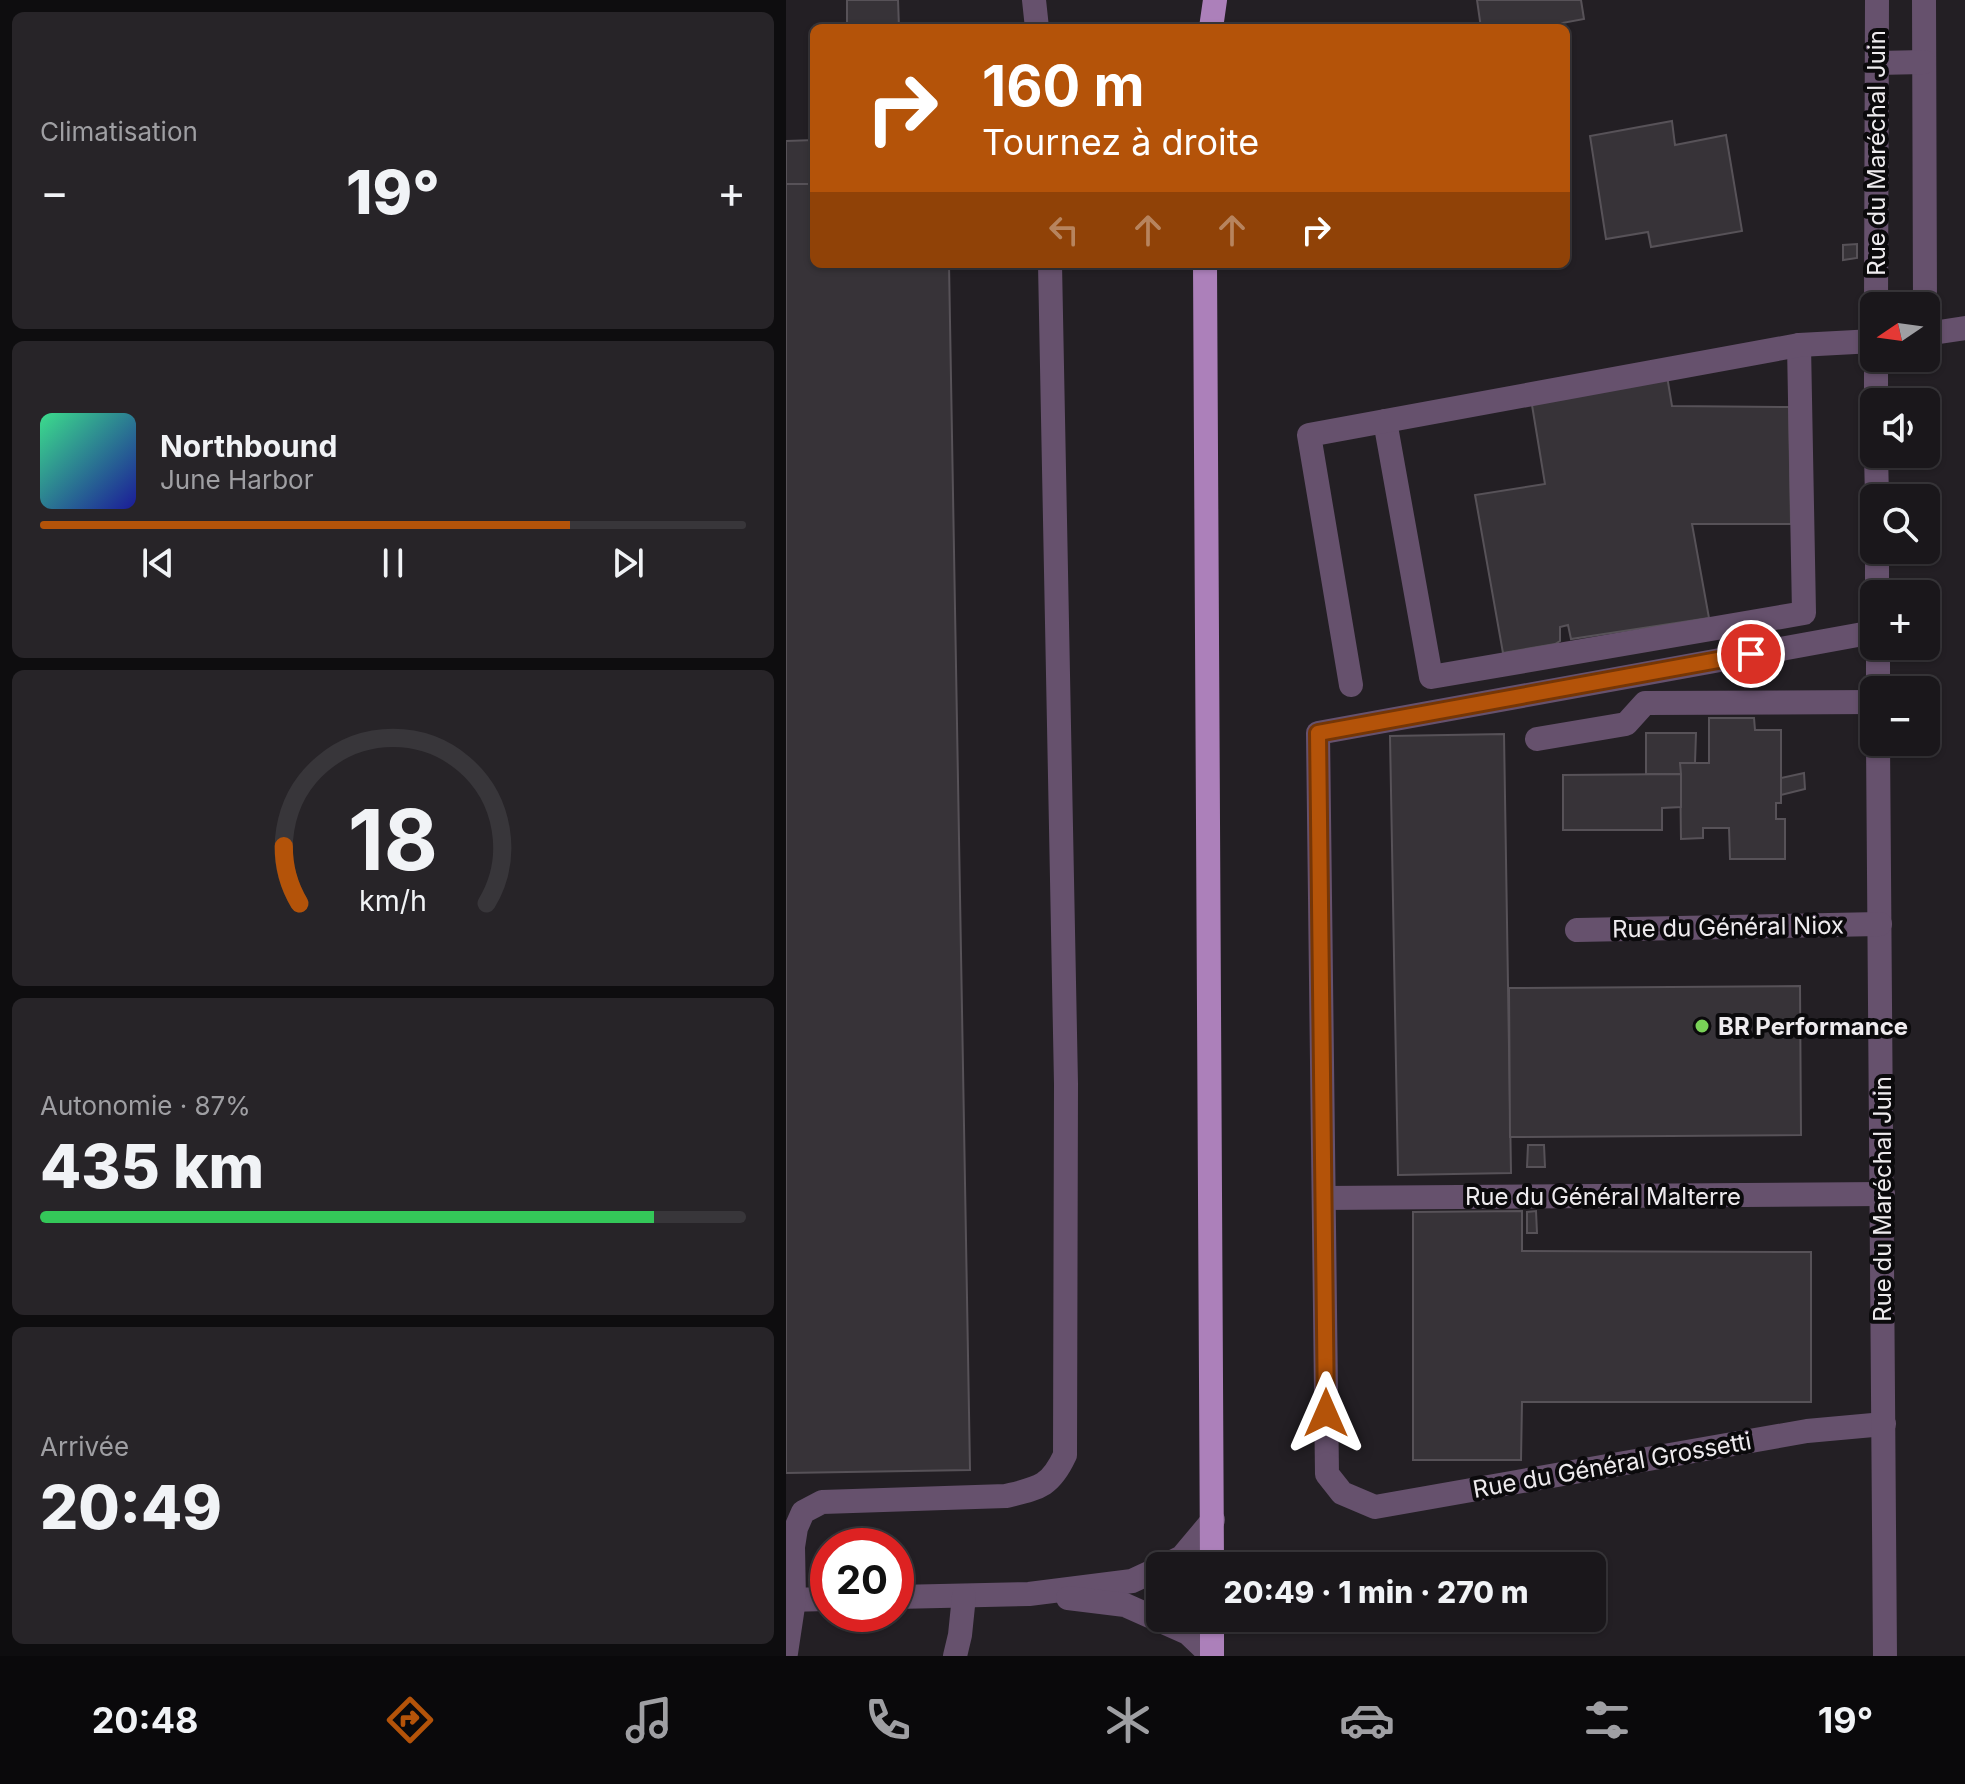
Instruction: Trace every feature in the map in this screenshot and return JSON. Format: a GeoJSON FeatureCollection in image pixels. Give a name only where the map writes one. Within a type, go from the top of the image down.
{"type":"FeatureCollection","features":[{"type":"Feature","properties":{"kind":"main road"},"geometry":{"type":"LineString","coordinates":[[1203,0],[1204,24]]}},
{"type":"Feature","properties":{"kind":"main road"},"geometry":{"type":"LineString","coordinates":[[1212,24],[1215,0]]}},
{"type":"Feature","properties":{"kind":"main road"},"geometry":{"type":"LineString","coordinates":[[1205,268],[1212,1552]]}},
{"type":"Feature","properties":{"kind":"main road"},"geometry":{"type":"LineString","coordinates":[[1212,1632],[1212,1656]]}},
{"type":"Feature","properties":{"kind":"street"},"geometry":{"type":"LineString","coordinates":[[1034,0],[1037,24]]}},
{"type":"Feature","properties":{"kind":"street","name":"Rue du Maréchal Juin"},"geometry":{"type":"LineString","coordinates":[[1876,292],[1877,0]]}},
{"type":"Feature","properties":{"kind":"street"},"geometry":{"type":"LineString","coordinates":[[1924,0],[1925,292]]}},
{"type":"Feature","properties":{"kind":"street"},"geometry":{"type":"LineString","coordinates":[[1877,63],[1924,62]]}},
{"type":"Feature","properties":{"kind":"street"},"geometry":{"type":"LineString","coordinates":[[786,1653],[793,1547],[803,1512],[822,1502],[1006,1496],[1033,1489],[1055,1478],[1065,1455],[1066,1084],[1050,268]]}},
{"type":"Feature","properties":{"kind":"street"},"geometry":{"type":"LineString","coordinates":[[1940,332],[1965,328]]}},
{"type":"Feature","properties":{"kind":"street"},"geometry":{"type":"LineString","coordinates":[[1351,685],[1309,435],[1799,345],[1860,342]]}},
{"type":"Feature","properties":{"kind":"street"},"geometry":{"type":"LineString","coordinates":[[1385,421],[1431,677],[1804,613],[1799,345]]}},
{"type":"Feature","properties":{"kind":"street"},"geometry":{"type":"LineString","coordinates":[[1324,1198],[1318,733],[1860,635]]}},
{"type":"Feature","properties":{"kind":"street"},"geometry":{"type":"LineString","coordinates":[[1537,739],[1626,724],[1645,703],[1860,702]]}},
{"type":"Feature","properties":{"kind":"street","name":"Rue du Maréchal Juin"},"geometry":{"type":"LineString","coordinates":[[1878,756],[1885,1656]]}},
{"type":"Feature","properties":{"kind":"street","name":"Rue du Général Niox"},"geometry":{"type":"LineString","coordinates":[[1577,930],[1880,924]]}},
{"type":"Feature","properties":{"kind":"street","name":"Rue du Général Malterre"},"geometry":{"type":"LineString","coordinates":[[1324,1198],[1883,1194]]}},
{"type":"Feature","properties":{"kind":"street","name":"Rue du Général Grossetti"},"geometry":{"type":"LineString","coordinates":[[1324,1198],[1327,1474],[1342,1493],[1375,1507],[1807,1431],[1884,1424]]}},
{"type":"Feature","properties":{"kind":"street"},"geometry":{"type":"LineString","coordinates":[[1186,1552],[1213,1520]]}},
{"type":"Feature","properties":{"kind":"street"},"geometry":{"type":"LineString","coordinates":[[914,1597],[1029,1594],[1132,1581],[1146,1574]]}},
{"type":"Feature","properties":{"kind":"street"},"geometry":{"type":"LineString","coordinates":[[1029,1594],[1125,1605],[1188,1633],[1212,1656]]}},
{"type":"Feature","properties":{"kind":"street"},"geometry":{"type":"LineString","coordinates":[[955,1656],[964,1596]]}},
{"type":"Feature","properties":{"kind":"street"},"geometry":{"type":"LineString","coordinates":[[790,1600],[810,1599]]}},
{"type":"Feature","properties":{"kind":"building"},"geometry":{"type":"Polygon","coordinates":[[[847,0],[898,0],[899,24],[847,24],[847,0]]]}},
{"type":"Feature","properties":{"kind":"building"},"geometry":{"type":"Polygon","coordinates":[[[1477,0],[1581,0],[1584,19],[1562,24],[1480,24],[1477,0]]]}},
{"type":"Feature","properties":{"kind":"building"},"geometry":{"type":"Polygon","coordinates":[[[1672,121],[1675,145],[1726,135],[1742,231],[1651,247],[1648,232],[1606,239],[1590,136],[1672,121]]]}},
{"type":"Feature","properties":{"kind":"building"},"geometry":{"type":"Polygon","coordinates":[[[810,140],[810,184],[786,184],[786,141],[810,140]]]}},
{"type":"Feature","properties":{"kind":"building"},"geometry":{"type":"Polygon","coordinates":[[[786,184],[810,184],[810,268],[949,268],[970,1470],[786,1473],[786,184]]]}},
{"type":"Feature","properties":{"kind":"building"},"geometry":{"type":"Polygon","coordinates":[[[1857,244],[1857,258],[1843,260],[1843,245],[1857,244]]]}},
{"type":"Feature","properties":{"kind":"building"},"geometry":{"type":"Polygon","coordinates":[[[1667,376],[1672,406],[1789,407],[1791,524],[1692,524],[1709,618],[1571,639],[1568,625],[1560,627],[1560,641],[1555,644],[1503,653],[1475,495],[1545,484],[1531,399],[1667,376]]]}},
{"type":"Feature","properties":{"kind":"building"},"geometry":{"type":"Polygon","coordinates":[[[1709,718],[1754,718],[1755,730],[1781,730],[1781,803],[1776,803],[1776,819],[1785,819],[1785,859],[1730,859],[1729,828],[1703,828],[1703,838],[1681,839],[1680,763],[1709,763],[1709,718]]]}},
{"type":"Feature","properties":{"kind":"building"},"geometry":{"type":"Polygon","coordinates":[[[1646,733],[1696,733],[1695,763],[1680,763],[1681,774],[1646,774],[1646,733]]]}},
{"type":"Feature","properties":{"kind":"building"},"geometry":{"type":"Polygon","coordinates":[[[1504,734],[1511,1173],[1398,1175],[1390,736],[1504,734]]]}},
{"type":"Feature","properties":{"kind":"building"},"geometry":{"type":"Polygon","coordinates":[[[1804,773],[1805,789],[1781,795],[1781,778],[1804,773]]]}},
{"type":"Feature","properties":{"kind":"building"},"geometry":{"type":"Polygon","coordinates":[[[1681,774],[1681,807],[1662,808],[1662,830],[1563,830],[1563,775],[1681,774]]]}},
{"type":"Feature","properties":{"kind":"building"},"geometry":{"type":"Polygon","coordinates":[[[1800,986],[1801,1135],[1510,1137],[1509,988],[1800,986]]]}},
{"type":"Feature","properties":{"kind":"building"},"geometry":{"type":"Polygon","coordinates":[[[1528,1145],[1544,1145],[1545,1167],[1527,1167],[1528,1145]]]}},
{"type":"Feature","properties":{"kind":"building"},"geometry":{"type":"Polygon","coordinates":[[[1522,1211],[1522,1251],[1811,1252],[1811,1402],[1522,1402],[1521,1460],[1413,1460],[1413,1212],[1522,1211]]]}},
{"type":"Feature","properties":{"kind":"building"},"geometry":{"type":"Polygon","coordinates":[[[1536,1211],[1537,1233],[1527,1233],[1527,1212],[1536,1211]]]}},
{"type":"Feature","properties":{"kind":"place","name":"BR Performance"},"geometry":{"type":"Point","coordinates":[1702,1026]}},
{"type":"Feature","properties":{"kind":"route"},"geometry":{"type":"LineString","coordinates":[[1326,1413],[1318,733],[1751,654]]}}]}
